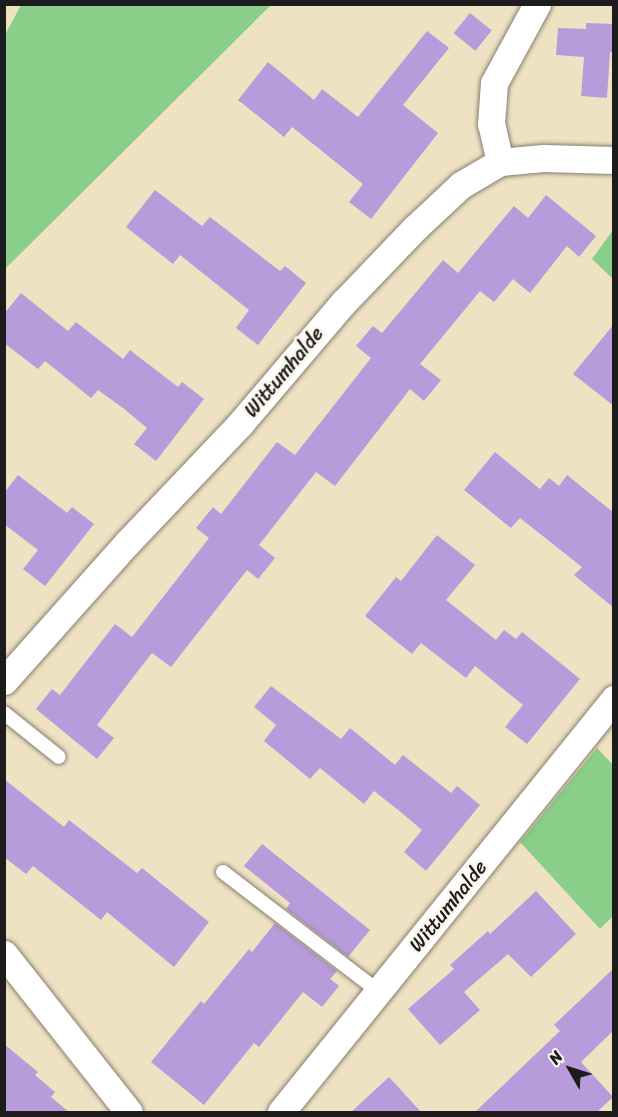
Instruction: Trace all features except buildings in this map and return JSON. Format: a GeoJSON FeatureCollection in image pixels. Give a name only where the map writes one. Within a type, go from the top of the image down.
{"type":"FeatureCollection","features":[{"type":"Feature","properties":{"kind":"street"},"geometry":{"type":"LineString","coordinates":[[500,162],[491,124],[494,82],[537,4]]}},
{"type":"Feature","properties":{"kind":"street","name":"Wittumhalde"},"geometry":{"type":"LineString","coordinates":[[4,681],[128,542],[240,424],[344,302],[416,227],[461,185],[500,162],[543,158],[614,160]]}},
{"type":"Feature","properties":{"kind":"street","name":"Wittumhalde"},"geometry":{"type":"LineString","coordinates":[[281,1113],[614,699]]}},
{"type":"Feature","properties":{"kind":"street"},"geometry":{"type":"LineString","coordinates":[[4,954],[129,1113]]}},
{"type":"Feature","properties":{"kind":"lane"},"geometry":{"type":"LineString","coordinates":[[4,713],[59,757]]}},
{"type":"Feature","properties":{"kind":"lane"},"geometry":{"type":"LineString","coordinates":[[223,872],[378,991]]}},
{"type":"Feature","properties":{"kind":"green space"},"geometry":{"type":"Polygon","coordinates":[[[21,5],[271,5],[5,269],[5,35],[21,5]]]}},
{"type":"Feature","properties":{"kind":"green space"},"geometry":{"type":"Polygon","coordinates":[[[613,230],[613,279],[592,259],[613,230]]]}},
{"type":"Feature","properties":{"kind":"green space"},"geometry":{"type":"Polygon","coordinates":[[[597,748],[614,766],[613,916],[600,929],[520,842],[597,748]]]}}]}
